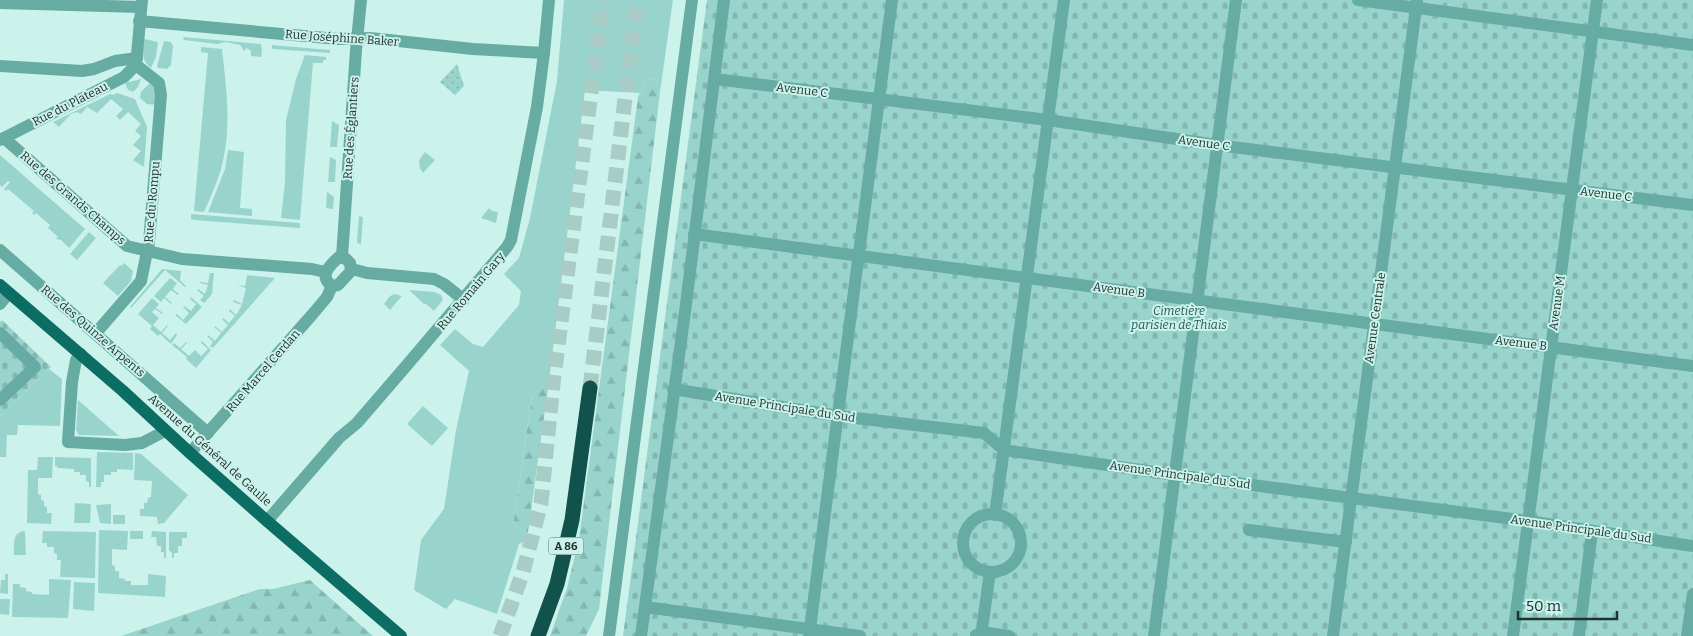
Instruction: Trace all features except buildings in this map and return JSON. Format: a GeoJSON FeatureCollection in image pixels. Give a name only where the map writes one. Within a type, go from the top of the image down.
{"type":"FeatureCollection","features":[{"type":"Feature","properties":{"kind":"highway","name":"A 86"},"geometry":{"type":"LineString","coordinates":[[538,636],[557,584],[572,520],[590,388]]}},
{"type":"Feature","properties":{"kind":"main road","name":"Avenue du Général de Gaulle"},"geometry":{"type":"LineString","coordinates":[[5,289],[146,411],[267,521],[401,636]]}},
{"type":"Feature","properties":{"kind":"street","name":"Rue des Églantiers"},"geometry":{"type":"LineString","coordinates":[[342,256],[355,59],[362,0]]}},
{"type":"Feature","properties":{"kind":"street","name":"Rue Romain Gary"},"geometry":{"type":"LineString","coordinates":[[267,521],[464,300],[502,254],[510,240],[537,107],[549,0]]}},
{"type":"Feature","properties":{"kind":"street"},"geometry":{"type":"LineString","coordinates":[[609,636],[692,0]]}},
{"type":"Feature","properties":{"kind":"street"},"geometry":{"type":"LineString","coordinates":[[641,636],[724,0]]}},
{"type":"Feature","properties":{"kind":"street"},"geometry":{"type":"LineString","coordinates":[[809,632],[892,0]]}},
{"type":"Feature","properties":{"kind":"street"},"geometry":{"type":"LineString","coordinates":[[995,514],[1064,0]]}},
{"type":"Feature","properties":{"kind":"street"},"geometry":{"type":"LineString","coordinates":[[1154,636],[1236,0]]}},
{"type":"Feature","properties":{"kind":"street"},"geometry":{"type":"LineString","coordinates":[[1358,0],[1417,4],[1593,32],[1693,45]]}},
{"type":"Feature","properties":{"kind":"street","name":"Avenue M"},"geometry":{"type":"LineString","coordinates":[[1513,636],[1597,0]]}},
{"type":"Feature","properties":{"kind":"street"},"geometry":{"type":"LineString","coordinates":[[0,3],[141,4],[136,61],[115,61],[94,69],[82,71],[0,66]]}},
{"type":"Feature","properties":{"kind":"street","name":"Avenue Centrale"},"geometry":{"type":"LineString","coordinates":[[1333,636],[1417,4]]}},
{"type":"Feature","properties":{"kind":"street","name":"Rue Joséphine Baker"},"geometry":{"type":"LineString","coordinates":[[139,21],[338,39],[358,38],[473,49],[544,53]]}},
{"type":"Feature","properties":{"kind":"street","name":"Rue du Plateau"},"geometry":{"type":"LineString","coordinates":[[2,139],[124,77],[136,61]]}},
{"type":"Feature","properties":{"kind":"street","name":"Rue du Rompu"},"geometry":{"type":"LineString","coordinates":[[95,334],[141,281],[147,252],[161,94],[156,80],[136,61]]}},
{"type":"Feature","properties":{"kind":"street","name":"Avenue C"},"geometry":{"type":"LineString","coordinates":[[715,79],[1048,120],[1218,145],[1693,205]]}},
{"type":"Feature","properties":{"kind":"street","name":"Rue des Grands Champs"},"geometry":{"type":"LineString","coordinates":[[2,139],[124,244],[147,252],[182,259],[312,269],[325,272]]}},
{"type":"Feature","properties":{"kind":"street","name":"Avenue B"},"geometry":{"type":"LineString","coordinates":[[694,234],[1693,366]]}},
{"type":"Feature","properties":{"kind":"street","name":"Rue des Quinze Arpents"},"geometry":{"type":"LineString","coordinates":[[0,250],[208,433]]}},
{"type":"Feature","properties":{"kind":"street"},"geometry":{"type":"LineString","coordinates":[[342,256],[350,263],[352,269],[338,285],[332,286],[325,278],[325,272],[342,256]]}},
{"type":"Feature","properties":{"kind":"street"},"geometry":{"type":"LineString","coordinates":[[352,269],[367,273],[434,279],[444,284],[464,300]]}},
{"type":"Feature","properties":{"kind":"street","name":"Rue Marcel Cerdan"},"geometry":{"type":"LineString","coordinates":[[190,453],[317,310],[327,297],[332,286]]}},
{"type":"Feature","properties":{"kind":"street"},"geometry":{"type":"LineString","coordinates":[[0,304],[5,289]]}},
{"type":"Feature","properties":{"kind":"street"},"geometry":{"type":"LineString","coordinates":[[0,333],[35,367],[0,400]]}},
{"type":"Feature","properties":{"kind":"street"},"geometry":{"type":"LineString","coordinates":[[81,354],[76,360],[71,388],[68,442],[125,445],[142,443],[165,430]]}},
{"type":"Feature","properties":{"kind":"street","name":"Avenue Principale du Sud"},"geometry":{"type":"LineString","coordinates":[[673,389],[838,416],[984,433],[1004,450],[1175,475],[1528,521],[1693,546]]}},
{"type":"Feature","properties":{"kind":"street"},"geometry":{"type":"LineString","coordinates":[[995,514],[1005,517],[1012,523],[1018,531],[1021,540],[1020,550],[1010,566],[1001,571],[990,572],[982,570],[967,558],[963,540],[970,524],[978,518],[995,514]]}},
{"type":"Feature","properties":{"kind":"street"},"geometry":{"type":"LineString","coordinates":[[1249,530],[1346,542]]}},
{"type":"Feature","properties":{"kind":"street"},"geometry":{"type":"LineString","coordinates":[[1579,636],[1592,532]]}},
{"type":"Feature","properties":{"kind":"street"},"geometry":{"type":"LineString","coordinates":[[990,572],[979,635],[1009,636]]}},
{"type":"Feature","properties":{"kind":"street"},"geometry":{"type":"LineString","coordinates":[[1689,635],[1693,594]]}},
{"type":"Feature","properties":{"kind":"street"},"geometry":{"type":"LineString","coordinates":[[645,607],[809,632],[860,636]]}},
{"type":"Feature","properties":{"kind":"green space"},"geometry":{"type":"Polygon","coordinates":[[[564,0],[673,0],[660,92],[655,78],[647,80],[640,93],[585,90],[549,381],[532,396],[513,525],[528,532],[525,541],[519,544],[497,614],[455,599],[446,609],[414,590],[421,540],[444,509],[456,430],[469,371],[440,345],[455,329],[473,344],[483,347],[519,305],[521,291],[504,274],[519,258],[530,218],[557,81],[564,0]]]}},
{"type":"Feature","properties":{"kind":"green space","name":"Cimetière parisien de Thiais"},"geometry":{"type":"Polygon","coordinates":[[[707,0],[1693,0],[1693,636],[623,636],[707,0]]]}},
{"type":"Feature","properties":{"kind":"green space"},"geometry":{"type":"Polygon","coordinates":[[[183,37],[261,44],[261,57],[251,56],[251,51],[247,48],[244,51],[240,45],[226,42],[217,44],[184,40],[183,37]]]}},
{"type":"Feature","properties":{"kind":"green space"},"geometry":{"type":"Polygon","coordinates":[[[144,39],[158,42],[156,57],[151,68],[144,59],[144,39]]]}},
{"type":"Feature","properties":{"kind":"green space"},"geometry":{"type":"Polygon","coordinates":[[[164,41],[171,42],[173,46],[171,65],[167,69],[158,68],[157,66],[164,41]]]}},
{"type":"Feature","properties":{"kind":"green space"},"geometry":{"type":"Polygon","coordinates":[[[272,45],[330,50],[330,53],[273,49],[272,45]]]}},
{"type":"Feature","properties":{"kind":"green space"},"geometry":{"type":"Polygon","coordinates":[[[201,47],[222,49],[227,107],[227,136],[222,165],[204,212],[194,211],[208,53],[201,52],[201,47]]]}},
{"type":"Feature","properties":{"kind":"green space"},"geometry":{"type":"Polygon","coordinates":[[[305,55],[326,57],[326,60],[323,60],[323,63],[313,63],[300,220],[281,218],[285,182],[286,120],[296,79],[305,55]]]}},
{"type":"Feature","properties":{"kind":"green space"},"geometry":{"type":"Polygon","coordinates":[[[457,64],[464,86],[455,95],[440,82],[457,64]]]}},
{"type":"Feature","properties":{"kind":"green space"},"geometry":{"type":"Polygon","coordinates":[[[655,78],[660,92],[599,609],[586,636],[550,636],[567,588],[579,539],[638,97],[647,80],[655,78]]]}},
{"type":"Feature","properties":{"kind":"green space"},"geometry":{"type":"Polygon","coordinates":[[[141,79],[138,87],[133,92],[128,90],[125,83],[141,79]]]}},
{"type":"Feature","properties":{"kind":"green space"},"geometry":{"type":"Polygon","coordinates":[[[150,83],[153,85],[157,105],[147,104],[140,98],[141,92],[150,83]]]}},
{"type":"Feature","properties":{"kind":"green space"},"geometry":{"type":"Polygon","coordinates":[[[117,93],[135,99],[147,127],[144,167],[133,160],[141,151],[133,145],[141,136],[135,131],[141,124],[128,112],[120,120],[116,116],[123,109],[111,99],[97,113],[87,107],[81,114],[77,112],[71,114],[59,127],[53,122],[110,94],[117,93]]]}},
{"type":"Feature","properties":{"kind":"green space"},"geometry":{"type":"Polygon","coordinates":[[[332,121],[339,125],[337,147],[330,147],[332,121]]]}},
{"type":"Feature","properties":{"kind":"green space"},"geometry":{"type":"Polygon","coordinates":[[[228,150],[244,152],[240,208],[252,209],[252,216],[208,212],[225,169],[228,150]]]}},
{"type":"Feature","properties":{"kind":"green space"},"geometry":{"type":"Polygon","coordinates":[[[425,152],[435,160],[423,173],[419,160],[425,152]]]}},
{"type":"Feature","properties":{"kind":"green space"},"geometry":{"type":"Polygon","coordinates":[[[0,155],[85,229],[69,248],[61,240],[56,239],[58,237],[48,228],[50,225],[36,213],[34,215],[32,213],[34,211],[8,189],[6,191],[4,189],[10,182],[8,181],[2,187],[0,185],[0,155]]]}},
{"type":"Feature","properties":{"kind":"green space"},"geometry":{"type":"Polygon","coordinates":[[[330,157],[336,160],[335,182],[328,182],[330,157]]]}},
{"type":"Feature","properties":{"kind":"green space"},"geometry":{"type":"Polygon","coordinates":[[[327,192],[334,197],[333,209],[326,208],[327,192]]]}},
{"type":"Feature","properties":{"kind":"green space"},"geometry":{"type":"Polygon","coordinates":[[[489,208],[492,211],[498,212],[496,223],[481,218],[489,208]]]}},
{"type":"Feature","properties":{"kind":"green space"},"geometry":{"type":"Polygon","coordinates":[[[191,214],[300,223],[300,228],[194,220],[191,219],[191,214]]]}},
{"type":"Feature","properties":{"kind":"green space"},"geometry":{"type":"Polygon","coordinates":[[[359,216],[363,217],[361,245],[357,242],[359,216]]]}},
{"type":"Feature","properties":{"kind":"green space"},"geometry":{"type":"Polygon","coordinates":[[[89,232],[96,238],[77,260],[70,254],[89,232]]]}},
{"type":"Feature","properties":{"kind":"green space"},"geometry":{"type":"Polygon","coordinates":[[[124,263],[133,271],[131,281],[118,296],[103,283],[124,263]]]}},
{"type":"Feature","properties":{"kind":"green space"},"geometry":{"type":"Polygon","coordinates":[[[162,269],[181,271],[180,280],[186,286],[165,270],[131,308],[130,307],[162,269]]]}},
{"type":"Feature","properties":{"kind":"green space"},"geometry":{"type":"Polygon","coordinates":[[[210,273],[214,273],[212,294],[204,303],[200,300],[204,296],[197,290],[205,294],[208,285],[200,282],[208,283],[210,273]]]}},
{"type":"Feature","properties":{"kind":"green space"},"geometry":{"type":"Polygon","coordinates":[[[247,275],[275,278],[213,348],[210,346],[213,342],[207,336],[215,341],[221,333],[214,327],[222,332],[228,325],[222,319],[229,323],[235,316],[229,311],[230,309],[236,315],[242,305],[233,302],[234,300],[242,304],[246,288],[237,285],[245,286],[247,275]]]}},
{"type":"Feature","properties":{"kind":"green space"},"geometry":{"type":"Polygon","coordinates":[[[170,278],[177,283],[173,289],[179,294],[171,290],[165,297],[171,304],[164,298],[161,302],[154,296],[170,278]]]}},
{"type":"Feature","properties":{"kind":"green space"},"geometry":{"type":"Polygon","coordinates":[[[409,290],[435,292],[441,295],[443,300],[434,311],[409,290]]]}},
{"type":"Feature","properties":{"kind":"green space"},"geometry":{"type":"Polygon","coordinates":[[[395,294],[402,296],[390,310],[384,304],[390,296],[395,294]]]}},
{"type":"Feature","properties":{"kind":"green space"},"geometry":{"type":"Polygon","coordinates":[[[191,297],[202,307],[186,324],[175,315],[177,314],[183,320],[189,313],[183,307],[191,311],[196,304],[190,299],[191,297]]]}},
{"type":"Feature","properties":{"kind":"green space"},"geometry":{"type":"Polygon","coordinates":[[[152,298],[159,304],[156,308],[163,313],[155,309],[152,312],[159,318],[153,325],[161,332],[167,325],[162,333],[170,340],[176,333],[177,335],[171,344],[160,334],[158,336],[150,329],[152,326],[138,314],[152,298]]]}},
{"type":"Feature","properties":{"kind":"green space"},"geometry":{"type":"Polygon","coordinates":[[[2,320],[51,367],[0,416],[0,322],[2,320]]]}},
{"type":"Feature","properties":{"kind":"green space"},"geometry":{"type":"Polygon","coordinates":[[[202,341],[211,350],[196,368],[186,359],[187,357],[172,345],[174,343],[180,348],[186,342],[181,349],[189,356],[195,350],[201,356],[208,349],[201,343],[202,341]]]}},
{"type":"Feature","properties":{"kind":"green space"},"geometry":{"type":"Polygon","coordinates":[[[49,369],[62,379],[60,426],[18,425],[17,435],[7,435],[6,457],[0,457],[0,416],[49,369]]]}},
{"type":"Feature","properties":{"kind":"green space"},"geometry":{"type":"Polygon","coordinates":[[[549,381],[528,532],[513,525],[532,396],[549,381]]]}},
{"type":"Feature","properties":{"kind":"green space"},"geometry":{"type":"Polygon","coordinates":[[[78,400],[119,436],[79,435],[76,430],[78,400]]]}},
{"type":"Feature","properties":{"kind":"green space"},"geometry":{"type":"Polygon","coordinates":[[[423,406],[448,428],[432,446],[407,424],[423,406]]]}},
{"type":"Feature","properties":{"kind":"green space"},"geometry":{"type":"Polygon","coordinates":[[[97,452],[133,453],[133,470],[117,469],[117,472],[111,472],[111,475],[104,475],[104,482],[101,482],[101,487],[96,487],[97,452]]]}},
{"type":"Feature","properties":{"kind":"green space"},"geometry":{"type":"Polygon","coordinates":[[[135,453],[141,454],[188,495],[164,523],[158,524],[157,517],[140,516],[140,509],[144,509],[144,503],[147,503],[148,498],[151,497],[152,481],[134,480],[135,453]]]}},
{"type":"Feature","properties":{"kind":"green space"},"geometry":{"type":"Polygon","coordinates":[[[38,457],[53,457],[52,478],[38,478],[38,494],[41,495],[41,500],[44,501],[44,506],[47,507],[47,513],[52,513],[51,524],[27,523],[28,470],[37,470],[38,457]]]}},
{"type":"Feature","properties":{"kind":"green space"},"geometry":{"type":"Polygon","coordinates":[[[55,457],[91,458],[91,487],[89,487],[89,482],[86,481],[86,475],[74,472],[74,469],[57,468],[55,466],[55,457]]]}},
{"type":"Feature","properties":{"kind":"green space"},"geometry":{"type":"Polygon","coordinates":[[[75,503],[91,504],[90,523],[74,523],[75,503]]]}},
{"type":"Feature","properties":{"kind":"green space"},"geometry":{"type":"Polygon","coordinates":[[[111,504],[111,524],[100,523],[96,505],[111,504]]]}},
{"type":"Feature","properties":{"kind":"green space"},"geometry":{"type":"Polygon","coordinates":[[[113,515],[125,515],[125,524],[113,524],[113,515]]]}},
{"type":"Feature","properties":{"kind":"green space"},"geometry":{"type":"Polygon","coordinates":[[[99,530],[128,531],[127,550],[112,549],[112,565],[115,566],[115,571],[119,571],[119,578],[131,581],[131,585],[148,585],[148,574],[166,576],[165,597],[98,593],[99,530]]]}},
{"type":"Feature","properties":{"kind":"green space"},"geometry":{"type":"Polygon","coordinates":[[[25,531],[26,555],[14,555],[16,536],[25,531]]]}},
{"type":"Feature","properties":{"kind":"green space"},"geometry":{"type":"Polygon","coordinates":[[[43,531],[96,532],[95,578],[60,577],[61,560],[57,560],[54,547],[47,547],[47,543],[42,543],[43,531]]]}},
{"type":"Feature","properties":{"kind":"green space"},"geometry":{"type":"Polygon","coordinates":[[[130,531],[143,531],[143,539],[130,539],[130,531]]]}},
{"type":"Feature","properties":{"kind":"green space"},"geometry":{"type":"Polygon","coordinates":[[[152,531],[166,532],[166,558],[164,558],[164,552],[161,552],[161,546],[157,546],[156,537],[151,537],[152,531]]]}},
{"type":"Feature","properties":{"kind":"green space"},"geometry":{"type":"Polygon","coordinates":[[[169,532],[187,532],[187,538],[182,538],[182,546],[178,546],[178,553],[174,553],[174,558],[172,558],[172,553],[169,550],[169,532]]]}},
{"type":"Feature","properties":{"kind":"green space"},"geometry":{"type":"Polygon","coordinates":[[[5,574],[8,574],[8,594],[0,593],[1,580],[5,580],[5,574]]]}},
{"type":"Feature","properties":{"kind":"green space"},"geometry":{"type":"Polygon","coordinates":[[[49,579],[71,580],[68,618],[12,617],[13,584],[20,584],[20,587],[26,588],[26,591],[32,592],[32,594],[49,595],[49,579]]]}},
{"type":"Feature","properties":{"kind":"green space"},"geometry":{"type":"Polygon","coordinates":[[[310,580],[373,636],[121,636],[260,589],[273,589],[310,580]]]}},
{"type":"Feature","properties":{"kind":"green space"},"geometry":{"type":"Polygon","coordinates":[[[74,582],[95,583],[94,611],[73,609],[74,582]]]}},
{"type":"Feature","properties":{"kind":"green space"},"geometry":{"type":"Polygon","coordinates":[[[0,599],[10,599],[9,615],[0,614],[0,599]]]}},
{"type":"Feature","properties":{"kind":"tunnel"},"geometry":{"type":"LineString","coordinates":[[500,636],[523,572],[541,503],[553,384],[603,0]]}},
{"type":"Feature","properties":{"kind":"tunnel"},"geometry":{"type":"LineString","coordinates":[[590,388],[637,0]]}}]}
